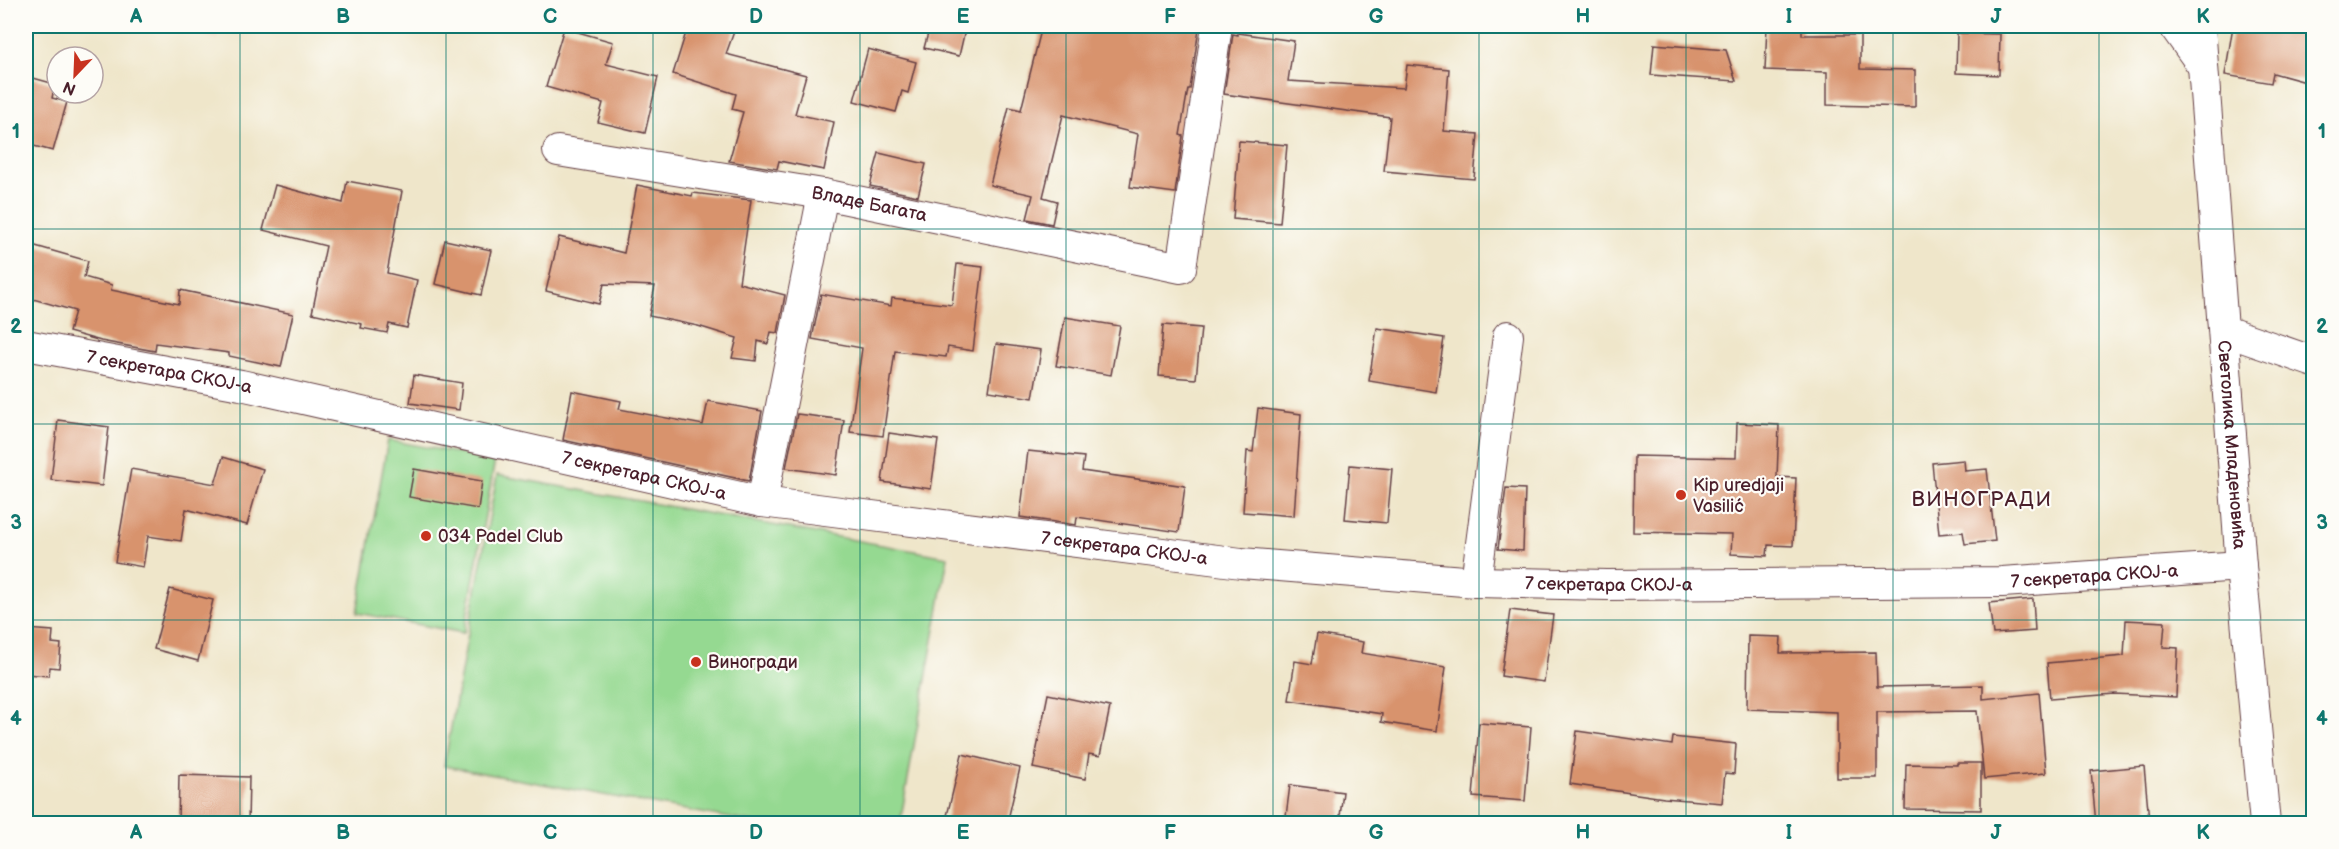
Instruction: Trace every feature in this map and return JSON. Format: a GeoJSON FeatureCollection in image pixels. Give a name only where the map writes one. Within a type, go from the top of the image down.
{"type":"FeatureCollection","features":[{"type":"Feature","properties":{"kind":"street","name":"Владе Багата"},"geometry":{"type":"LineString","coordinates":[[558,151],[823,194],[1181,268],[1217,26]]}},
{"type":"Feature","properties":{"kind":"street"},"geometry":{"type":"LineString","coordinates":[[2174,26],[2202,65]]}},
{"type":"Feature","properties":{"kind":"street","name":"Светолика Младеновића"},"geometry":{"type":"LineString","coordinates":[[2200,26],[2214,226],[2225,331],[2241,566],[2265,824]]}},
{"type":"Feature","properties":{"kind":"street"},"geometry":{"type":"LineString","coordinates":[[762,502],[823,194]]}},
{"type":"Feature","properties":{"kind":"street"},"geometry":{"type":"LineString","coordinates":[[2225,331],[2313,362]]}},
{"type":"Feature","properties":{"kind":"street"},"geometry":{"type":"LineString","coordinates":[[1476,582],[1508,336]]}},
{"type":"Feature","properties":{"kind":"street","name":"7 секретара СКОЈ-а"},"geometry":{"type":"LineString","coordinates":[[26,345],[242,385],[762,502],[1241,563],[1476,582],[1607,585],[2002,582],[2241,566]]}},
{"type":"Feature","properties":{"kind":"shaded area"},"geometry":{"type":"Polygon","coordinates":[[[178,26],[220,26],[217,40],[178,26]]]}},
{"type":"Feature","properties":{"kind":"green space","name":"034 Padel Club"},"geometry":{"type":"Polygon","coordinates":[[[388,440],[495,460],[464,633],[357,613],[388,440]]]}},
{"type":"Feature","properties":{"kind":"green space","name":"Виногради"},"geometry":{"type":"Polygon","coordinates":[[[497,475],[948,557],[900,823],[757,823],[444,766],[497,475]]]}},
{"type":"Feature","properties":{"kind":"building"},"geometry":{"type":"Polygon","coordinates":[[[688,26],[736,26],[726,54],[806,75],[795,114],[834,122],[824,170],[779,161],[777,169],[729,161],[743,112],[732,109],[736,94],[673,74],[688,26]]]}},
{"type":"Feature","properties":{"kind":"building"},"geometry":{"type":"Polygon","coordinates":[[[930,26],[966,26],[959,56],[924,48],[930,26]]]}},
{"type":"Feature","properties":{"kind":"building"},"geometry":{"type":"Polygon","coordinates":[[[1042,26],[1185,26],[1199,28],[1190,89],[1188,89],[1180,135],[1183,136],[1175,193],[1130,187],[1138,134],[1063,115],[1043,197],[1057,201],[1052,224],[1027,219],[1033,195],[990,185],[1009,107],[1021,110],[1042,26]]]}},
{"type":"Feature","properties":{"kind":"building"},"geometry":{"type":"Polygon","coordinates":[[[1767,26],[1802,26],[1802,35],[1860,35],[1860,69],[1915,70],[1915,107],[1827,105],[1827,72],[1765,70],[1767,26]]]}},
{"type":"Feature","properties":{"kind":"building"},"geometry":{"type":"Polygon","coordinates":[[[2233,26],[2283,26],[2313,34],[2313,84],[2273,73],[2271,83],[2225,75],[2233,26]]]}},
{"type":"Feature","properties":{"kind":"building"},"geometry":{"type":"Polygon","coordinates":[[[564,28],[613,42],[606,64],[658,77],[645,133],[598,122],[603,103],[546,87],[564,28]]]}},
{"type":"Feature","properties":{"kind":"building"},"geometry":{"type":"Polygon","coordinates":[[[1238,33],[1294,41],[1288,81],[1404,88],[1407,65],[1449,69],[1444,131],[1478,134],[1474,179],[1384,171],[1390,117],[1224,94],[1233,34],[1238,35],[1238,33]]]}},
{"type":"Feature","properties":{"kind":"building"},"geometry":{"type":"Polygon","coordinates":[[[1957,33],[2000,34],[1999,75],[1956,73],[1957,33]]]}},
{"type":"Feature","properties":{"kind":"building"},"geometry":{"type":"Polygon","coordinates":[[[1654,44],[1726,50],[1736,81],[1651,75],[1654,44]]]}},
{"type":"Feature","properties":{"kind":"building"},"geometry":{"type":"Polygon","coordinates":[[[868,49],[916,62],[908,93],[902,91],[896,112],[854,101],[868,49]]]}},
{"type":"Feature","properties":{"kind":"building"},"geometry":{"type":"Polygon","coordinates":[[[26,76],[45,81],[45,105],[66,105],[53,151],[26,144],[26,76]]]}},
{"type":"Feature","properties":{"kind":"building"},"geometry":{"type":"Polygon","coordinates":[[[1239,141],[1287,145],[1280,223],[1233,219],[1239,141]]]}},
{"type":"Feature","properties":{"kind":"building"},"geometry":{"type":"Polygon","coordinates":[[[879,153],[926,164],[918,196],[870,186],[879,153]]]}},
{"type":"Feature","properties":{"kind":"building"},"geometry":{"type":"Polygon","coordinates":[[[347,181],[402,191],[387,273],[417,280],[407,328],[389,324],[387,333],[361,328],[362,324],[312,313],[326,246],[263,230],[275,185],[343,203],[347,181]]]}},
{"type":"Feature","properties":{"kind":"building"},"geometry":{"type":"Polygon","coordinates":[[[637,185],[692,196],[693,193],[751,200],[739,283],[785,295],[778,333],[771,332],[768,344],[758,341],[756,361],[732,358],[737,338],[698,326],[649,316],[655,286],[604,284],[599,304],[546,291],[559,237],[624,253],[637,185]]]}},
{"type":"Feature","properties":{"kind":"building"},"geometry":{"type":"Polygon","coordinates":[[[445,240],[491,250],[481,295],[435,284],[445,240]]]}},
{"type":"Feature","properties":{"kind":"building"},"geometry":{"type":"Polygon","coordinates":[[[32,245],[88,261],[84,277],[112,285],[111,290],[179,304],[180,290],[293,314],[281,367],[229,356],[229,353],[156,343],[155,351],[101,341],[69,332],[75,311],[26,297],[26,271],[32,245]]]}},
{"type":"Feature","properties":{"kind":"building"},"geometry":{"type":"Polygon","coordinates":[[[957,264],[983,267],[973,351],[948,347],[946,357],[895,351],[883,436],[850,432],[862,348],[812,339],[821,294],[891,306],[892,298],[952,305],[957,264]]]}},
{"type":"Feature","properties":{"kind":"building"},"geometry":{"type":"Polygon","coordinates":[[[1065,317],[1120,326],[1111,375],[1056,366],[1065,317]]]}},
{"type":"Feature","properties":{"kind":"building"},"geometry":{"type":"Polygon","coordinates":[[[1163,325],[1201,328],[1196,379],[1159,376],[1163,325]]]}},
{"type":"Feature","properties":{"kind":"building"},"geometry":{"type":"Polygon","coordinates":[[[1377,328],[1444,338],[1436,392],[1369,381],[1377,328]]]}},
{"type":"Feature","properties":{"kind":"building"},"geometry":{"type":"Polygon","coordinates":[[[996,344],[1041,350],[1033,398],[989,391],[996,344]]]}},
{"type":"Feature","properties":{"kind":"building"},"geometry":{"type":"Polygon","coordinates":[[[414,375],[462,383],[459,410],[410,403],[414,375]]]}},
{"type":"Feature","properties":{"kind":"building"},"geometry":{"type":"Polygon","coordinates":[[[572,391],[621,401],[619,409],[703,425],[708,401],[762,411],[749,481],[563,440],[572,391]]]}},
{"type":"Feature","properties":{"kind":"building"},"geometry":{"type":"Polygon","coordinates":[[[1258,408],[1301,414],[1294,516],[1243,512],[1247,451],[1253,452],[1258,408]]]}},
{"type":"Feature","properties":{"kind":"building"},"geometry":{"type":"Polygon","coordinates":[[[797,414],[844,420],[836,475],[786,468],[797,414]]]}},
{"type":"Feature","properties":{"kind":"building"},"geometry":{"type":"Polygon","coordinates":[[[58,420],[109,427],[102,486],[51,480],[58,420]]]}},
{"type":"Feature","properties":{"kind":"building"},"geometry":{"type":"Polygon","coordinates":[[[1737,423],[1779,425],[1777,477],[1796,478],[1793,546],[1768,545],[1767,556],[1731,554],[1732,534],[1633,532],[1634,456],[1736,458],[1737,423]]]}},
{"type":"Feature","properties":{"kind":"building"},"geometry":{"type":"Polygon","coordinates":[[[889,433],[938,440],[931,489],[882,482],[889,433]]]}},
{"type":"Feature","properties":{"kind":"building"},"geometry":{"type":"Polygon","coordinates":[[[1028,451],[1084,457],[1082,471],[1185,486],[1179,532],[1077,517],[1076,525],[1020,517],[1028,451]]]}},
{"type":"Feature","properties":{"kind":"building"},"geometry":{"type":"Polygon","coordinates":[[[223,457],[263,469],[247,525],[186,509],[181,541],[148,536],[143,567],[115,562],[131,469],[215,484],[223,457]]]}},
{"type":"Feature","properties":{"kind":"building"},"geometry":{"type":"Polygon","coordinates":[[[1964,460],[1965,471],[1987,469],[1995,541],[1965,544],[1963,532],[1939,534],[1932,463],[1964,460]]]}},
{"type":"Feature","properties":{"kind":"building"},"geometry":{"type":"Polygon","coordinates":[[[1350,465],[1392,469],[1387,523],[1345,519],[1350,465]]]}},
{"type":"Feature","properties":{"kind":"building"},"geometry":{"type":"Polygon","coordinates":[[[414,469],[482,481],[478,509],[409,497],[414,469]]]}},
{"type":"Feature","properties":{"kind":"building"},"geometry":{"type":"Polygon","coordinates":[[[1506,488],[1525,489],[1523,551],[1498,549],[1506,488]]]}},
{"type":"Feature","properties":{"kind":"building"},"geometry":{"type":"Polygon","coordinates":[[[170,589],[213,600],[198,661],[154,649],[170,589]]]}},
{"type":"Feature","properties":{"kind":"building"},"geometry":{"type":"Polygon","coordinates":[[[2033,599],[2035,631],[1993,634],[1989,603],[2033,599]]]}},
{"type":"Feature","properties":{"kind":"building"},"geometry":{"type":"Polygon","coordinates":[[[1510,610],[1553,615],[1544,682],[1501,676],[1510,610]]]}},
{"type":"Feature","properties":{"kind":"building"},"geometry":{"type":"Polygon","coordinates":[[[2126,620],[2165,622],[2163,647],[2178,648],[2176,697],[2115,694],[2050,699],[2047,663],[2124,656],[2126,620]]]}},
{"type":"Feature","properties":{"kind":"building"},"geometry":{"type":"Polygon","coordinates":[[[26,629],[53,631],[52,643],[61,644],[59,668],[50,667],[49,676],[26,674],[26,629]]]}},
{"type":"Feature","properties":{"kind":"building"},"geometry":{"type":"Polygon","coordinates":[[[1317,634],[1363,642],[1361,653],[1446,667],[1437,731],[1381,722],[1382,714],[1289,700],[1295,661],[1312,664],[1317,634]]]}},
{"type":"Feature","properties":{"kind":"building"},"geometry":{"type":"Polygon","coordinates":[[[1748,636],[1781,637],[1780,653],[1876,652],[1877,687],[1983,685],[1983,699],[2039,693],[2046,773],[1984,779],[1977,711],[1877,712],[1877,778],[1837,778],[1837,712],[1747,709],[1748,636]]]}},
{"type":"Feature","properties":{"kind":"building"},"geometry":{"type":"Polygon","coordinates":[[[1048,694],[1110,707],[1100,756],[1089,754],[1085,779],[1033,768],[1048,694]]]}},
{"type":"Feature","properties":{"kind":"building"},"geometry":{"type":"Polygon","coordinates":[[[1479,723],[1531,727],[1525,801],[1473,797],[1479,723]]]}},
{"type":"Feature","properties":{"kind":"building"},"geometry":{"type":"Polygon","coordinates":[[[1577,731],[1672,745],[1673,737],[1736,744],[1734,774],[1725,773],[1722,803],[1664,798],[1570,784],[1577,731]]]}},
{"type":"Feature","properties":{"kind":"building"},"geometry":{"type":"Polygon","coordinates":[[[962,754],[1020,768],[1007,824],[945,824],[962,754]]]}},
{"type":"Feature","properties":{"kind":"building"},"geometry":{"type":"Polygon","coordinates":[[[1957,763],[1981,763],[1981,810],[1905,809],[1906,764],[1957,765],[1957,763]]]}},
{"type":"Feature","properties":{"kind":"building"},"geometry":{"type":"Polygon","coordinates":[[[2144,766],[2149,820],[2096,824],[2091,771],[2144,766]]]}},
{"type":"Feature","properties":{"kind":"building"},"geometry":{"type":"Polygon","coordinates":[[[179,775],[249,777],[248,824],[178,824],[179,775]]]}},
{"type":"Feature","properties":{"kind":"building"},"geometry":{"type":"Polygon","coordinates":[[[1290,785],[1343,792],[1339,824],[1285,824],[1290,785]]]}},
{"type":"Feature","properties":{"kind":"place","name":"Kip uredjaji Vasilić"},"geometry":{"type":"Point","coordinates":[1681,495]}},
{"type":"Feature","properties":{"kind":"place","name":"034 Padel Club"},"geometry":{"type":"Point","coordinates":[426,536]}},
{"type":"Feature","properties":{"kind":"place","name":"Виногради"},"geometry":{"type":"Point","coordinates":[696,662]}},
{"type":"Feature","properties":{"kind":"district","name":"ВИНОГРАДИ"},"geometry":{"type":"Point","coordinates":[1982,499]}}]}
